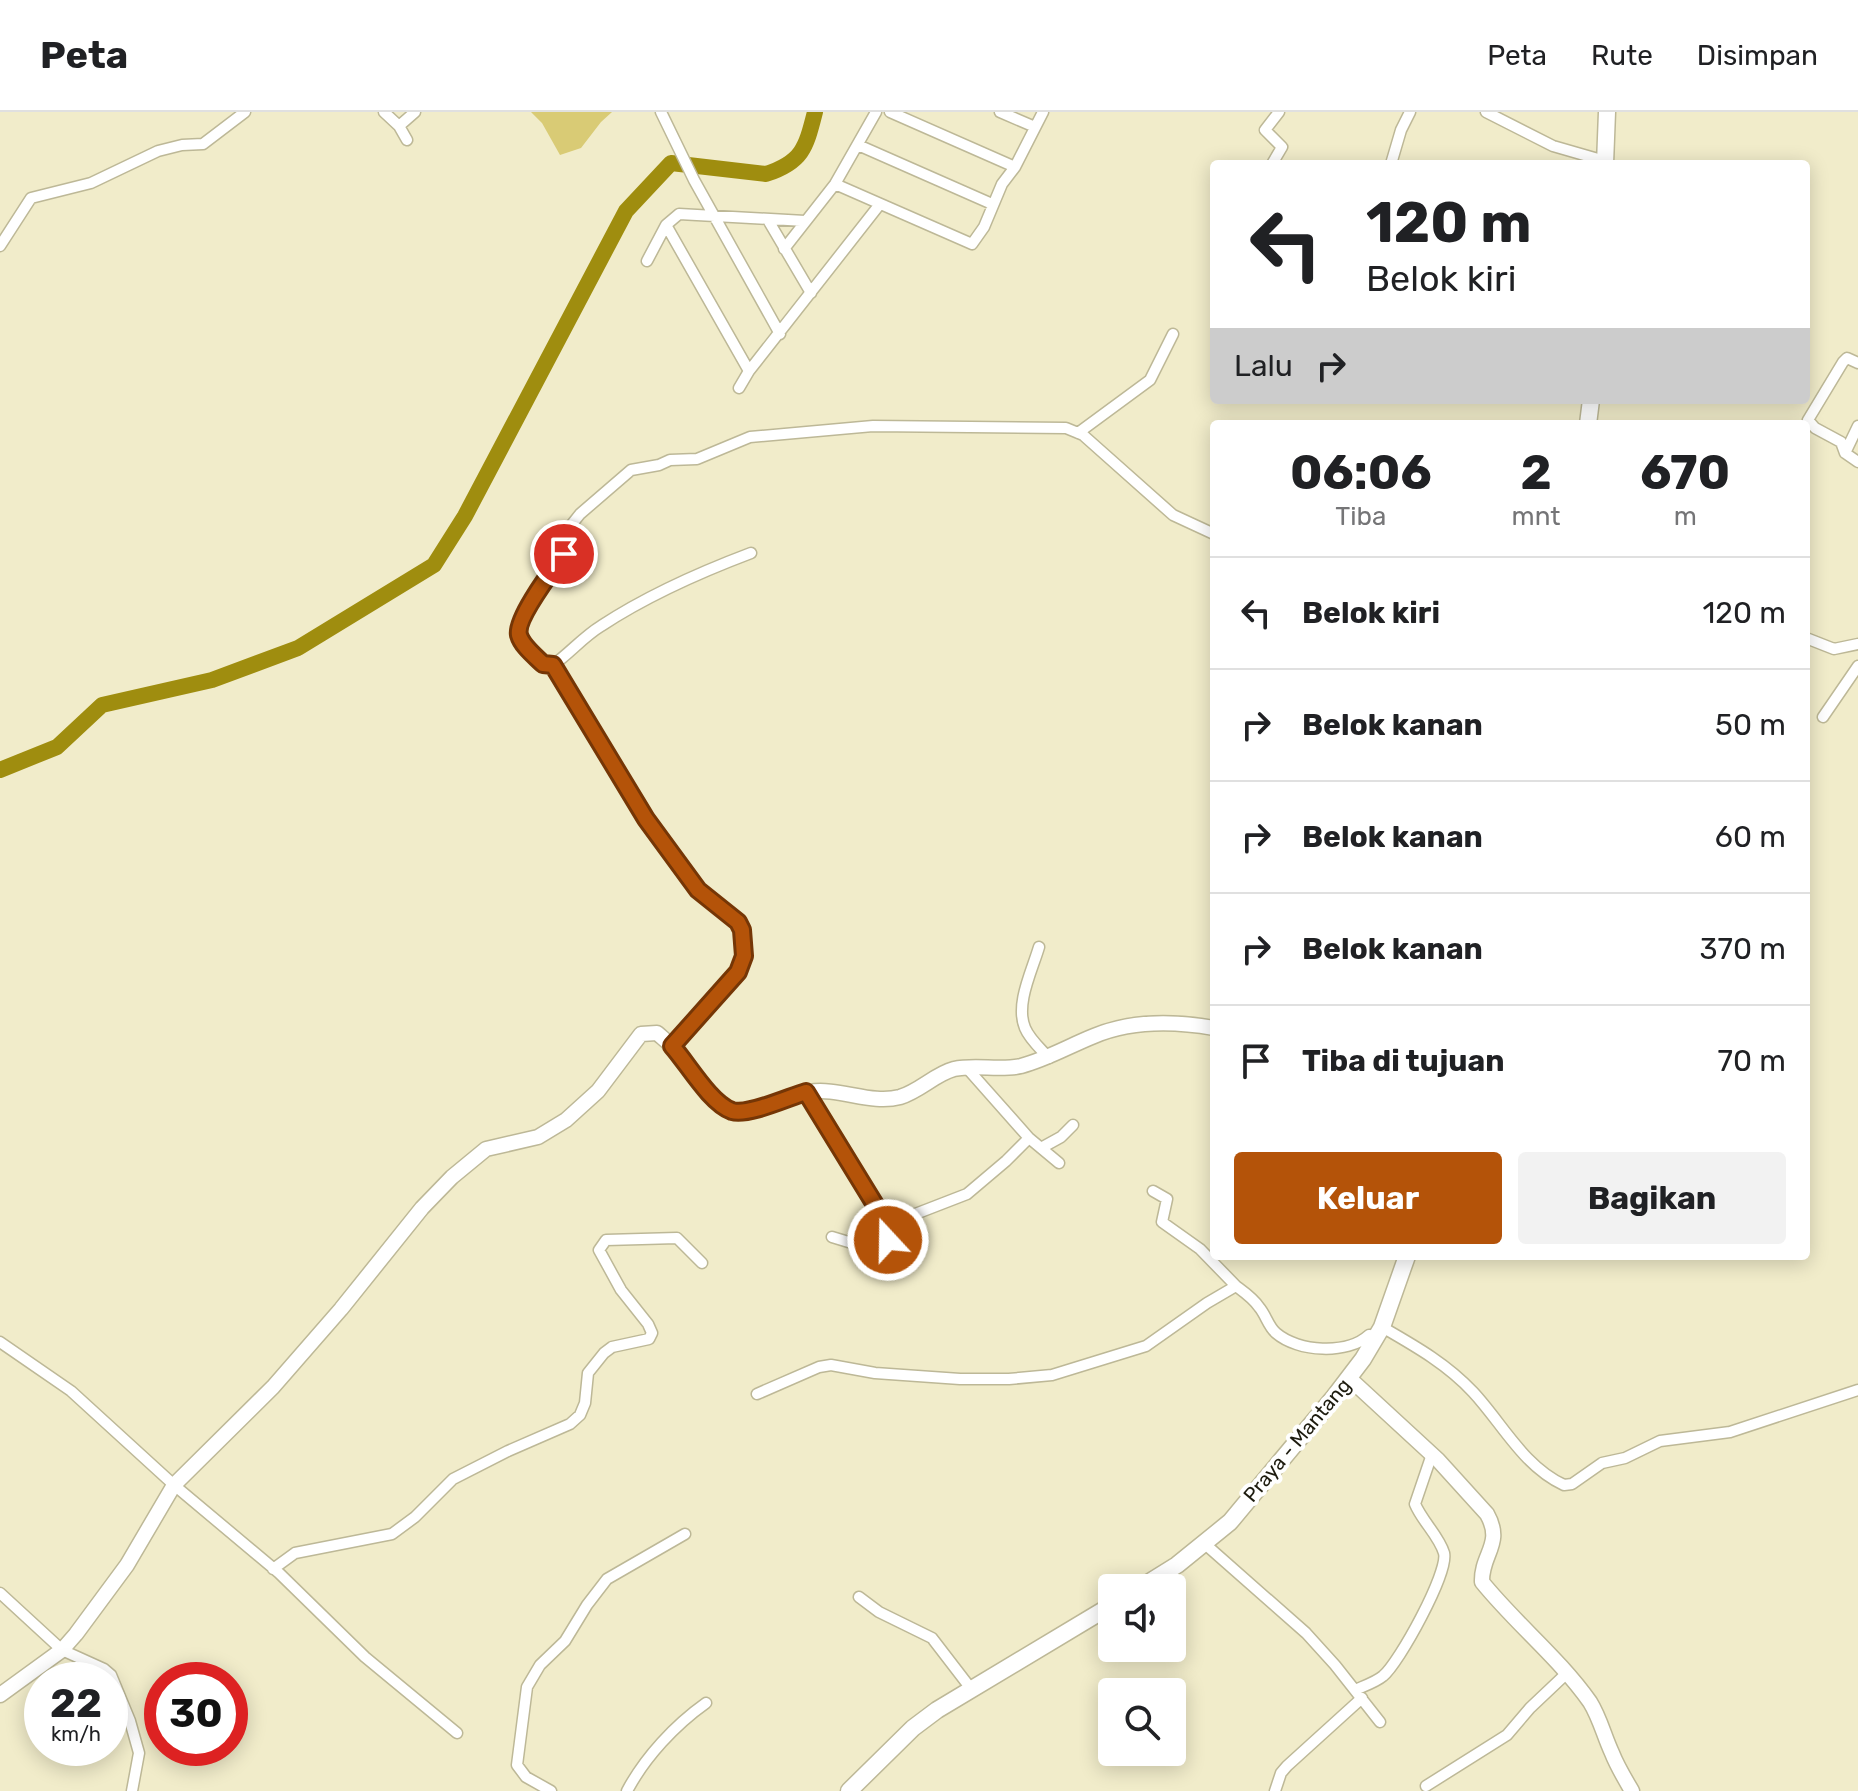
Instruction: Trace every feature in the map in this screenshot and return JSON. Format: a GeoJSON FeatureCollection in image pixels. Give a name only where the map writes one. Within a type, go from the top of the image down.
{"type":"FeatureCollection","features":[{"type":"Feature","properties":{"kind":"main road"},"geometry":{"type":"LineString","coordinates":[[1605,160],[1607,112]]}},
{"type":"Feature","properties":{"kind":"main road","name":"Praya - Mantang"},"geometry":{"type":"LineString","coordinates":[[1161,1574],[1205,1544],[1230,1522],[1349,1378],[1380,1332],[1406,1260]]}},
{"type":"Feature","properties":{"kind":"main road"},"geometry":{"type":"LineString","coordinates":[[849,1791],[913,1728],[1098,1614]]}},
{"type":"Feature","properties":{"kind":"street"},"geometry":{"type":"LineString","coordinates":[[0,246],[31,198],[91,183],[158,151],[203,144],[245,112]]}},
{"type":"Feature","properties":{"kind":"street"},"geometry":{"type":"LineString","coordinates":[[384,112],[399,126],[407,140]]}},
{"type":"Feature","properties":{"kind":"street"},"geometry":{"type":"LineString","coordinates":[[399,126],[415,112]]}},
{"type":"Feature","properties":{"kind":"street"},"geometry":{"type":"LineString","coordinates":[[661,112],[694,180],[780,334]]}},
{"type":"Feature","properties":{"kind":"street"},"geometry":{"type":"LineString","coordinates":[[784,249],[835,184],[876,112]]}},
{"type":"Feature","properties":{"kind":"street"},"geometry":{"type":"LineString","coordinates":[[890,112],[1015,167]]}},
{"type":"Feature","properties":{"kind":"street"},"geometry":{"type":"LineString","coordinates":[[1000,112],[1035,127]]}},
{"type":"Feature","properties":{"kind":"street"},"geometry":{"type":"LineString","coordinates":[[835,184],[972,244],[984,227],[1002,184],[1015,167],[1043,112]]}},
{"type":"Feature","properties":{"kind":"street"},"geometry":{"type":"LineString","coordinates":[[1274,160],[1282,147],[1265,130],[1279,112]]}},
{"type":"Feature","properties":{"kind":"street"},"geometry":{"type":"LineString","coordinates":[[1392,160],[1410,112]]}},
{"type":"Feature","properties":{"kind":"street"},"geometry":{"type":"LineString","coordinates":[[1486,112],[1553,146],[1598,160]]}},
{"type":"Feature","properties":{"kind":"street"},"geometry":{"type":"LineString","coordinates":[[858,145],[992,204]]}},
{"type":"Feature","properties":{"kind":"street"},"geometry":{"type":"LineString","coordinates":[[739,388],[749,371],[880,204]]}},
{"type":"Feature","properties":{"kind":"street"},"geometry":{"type":"LineString","coordinates":[[647,261],[666,225],[679,214],[805,221]]}},
{"type":"Feature","properties":{"kind":"street"},"geometry":{"type":"LineString","coordinates":[[768,220],[811,293]]}},
{"type":"Feature","properties":{"kind":"street"},"geometry":{"type":"LineString","coordinates":[[666,225],[749,371]]}},
{"type":"Feature","properties":{"kind":"street"},"geometry":{"type":"LineString","coordinates":[[1078,433],[1150,380],[1173,334]]}},
{"type":"Feature","properties":{"kind":"street"},"geometry":{"type":"LineString","coordinates":[[1808,420],[1843,362],[1847,358],[1858,363]]}},
{"type":"Feature","properties":{"kind":"street"},"geometry":{"type":"LineString","coordinates":[[1810,422],[1842,443],[1845,453],[1858,462]]}},
{"type":"Feature","properties":{"kind":"street"},"geometry":{"type":"LineString","coordinates":[[751,553],[687,577],[633,607],[598,627],[553,665],[543,664],[521,640],[518,626],[552,567],[564,555],[557,543],[580,514],[631,470],[670,460],[697,459],[760,435],[873,426],[1058,426],[1078,433],[1173,515],[1210,532]]}},
{"type":"Feature","properties":{"kind":"street"},"geometry":{"type":"LineString","coordinates":[[1845,453],[1858,426]]}},
{"type":"Feature","properties":{"kind":"street"},"geometry":{"type":"LineString","coordinates":[[1810,640],[1834,649],[1858,644]]}},
{"type":"Feature","properties":{"kind":"street"},"geometry":{"type":"LineString","coordinates":[[553,665],[646,819],[698,890],[738,922],[742,930],[744,956],[738,972],[672,1046]]}},
{"type":"Feature","properties":{"kind":"street"},"geometry":{"type":"LineString","coordinates":[[1823,717],[1858,666]]}},
{"type":"Feature","properties":{"kind":"street"},"geometry":{"type":"LineString","coordinates":[[1039,947],[1022,1007],[1023,1021],[1029,1036],[1049,1058]]}},
{"type":"Feature","properties":{"kind":"street"},"geometry":{"type":"LineString","coordinates":[[0,1695],[62,1650],[127,1565],[174,1485],[273,1387],[351,1298],[422,1208],[468,1161],[486,1149],[538,1137],[566,1120],[598,1091],[641,1034],[657,1033],[672,1046],[714,1098],[733,1111],[746,1111],[806,1092],[900,1097],[946,1072],[966,1067],[1010,1068],[1049,1058],[1096,1035],[1123,1027],[1165,1023],[1210,1028]]}},
{"type":"Feature","properties":{"kind":"street"},"geometry":{"type":"LineString","coordinates":[[966,1067],[1029,1138],[1059,1163]]}},
{"type":"Feature","properties":{"kind":"street"},"geometry":{"type":"LineString","coordinates":[[806,1092],[886,1226],[888,1240],[870,1247],[832,1237]]}},
{"type":"Feature","properties":{"kind":"street"},"geometry":{"type":"LineString","coordinates":[[1041,1148],[1061,1137],[1073,1125]]}},
{"type":"Feature","properties":{"kind":"street"},"geometry":{"type":"LineString","coordinates":[[886,1226],[970,1192],[1029,1138]]}},
{"type":"Feature","properties":{"kind":"street"},"geometry":{"type":"LineString","coordinates":[[1153,1191],[1167,1197],[1162,1222],[1210,1258]]}},
{"type":"Feature","properties":{"kind":"street"},"geometry":{"type":"LineString","coordinates":[[905,1218],[921,1247]]}},
{"type":"Feature","properties":{"kind":"street"},"geometry":{"type":"LineString","coordinates":[[273,1569],[295,1553],[392,1534],[415,1517],[453,1479],[570,1424],[580,1415],[585,1403],[588,1373],[595,1363],[612,1347],[649,1339],[652,1333],[621,1290],[599,1250],[606,1240],[677,1238],[702,1263]]}},
{"type":"Feature","properties":{"kind":"street"},"geometry":{"type":"LineString","coordinates":[[1212,1260],[1258,1305],[1273,1330],[1293,1341],[1337,1349],[1358,1344],[1371,1334],[1380,1332],[1425,1351],[1480,1399],[1508,1438],[1564,1485],[1572,1484],[1602,1463],[1625,1458],[1660,1441],[1730,1432],[1858,1390]]}},
{"type":"Feature","properties":{"kind":"street"},"geometry":{"type":"LineString","coordinates":[[757,1394],[819,1367],[831,1365],[875,1373],[960,1379],[1052,1375],[1146,1346],[1236,1286]]}},
{"type":"Feature","properties":{"kind":"street"},"geometry":{"type":"LineString","coordinates":[[0,1342],[71,1391],[174,1485],[273,1569],[365,1657],[457,1733]]}},
{"type":"Feature","properties":{"kind":"street"},"geometry":{"type":"LineString","coordinates":[[1349,1378],[1432,1454],[1491,1521],[1494,1541],[1482,1571],[1482,1582],[1567,1673],[1594,1709],[1611,1752],[1632,1791]]}},
{"type":"Feature","properties":{"kind":"street"},"geometry":{"type":"LineString","coordinates":[[1275,1791],[1287,1766],[1358,1694],[1383,1677],[1425,1610],[1443,1565],[1443,1551],[1415,1504],[1432,1454]]}},
{"type":"Feature","properties":{"kind":"street"},"geometry":{"type":"LineString","coordinates":[[551,1791],[526,1777],[517,1765],[524,1700],[532,1677],[565,1641],[607,1579],[685,1534]]}},
{"type":"Feature","properties":{"kind":"street"},"geometry":{"type":"LineString","coordinates":[[1205,1544],[1306,1633],[1380,1722]]}},
{"type":"Feature","properties":{"kind":"street"},"geometry":{"type":"LineString","coordinates":[[0,1593],[62,1650],[111,1675],[139,1753],[132,1791]]}},
{"type":"Feature","properties":{"kind":"street"},"geometry":{"type":"LineString","coordinates":[[859,1597],[885,1615],[932,1638],[972,1690]]}},
{"type":"Feature","properties":{"kind":"street"},"geometry":{"type":"LineString","coordinates":[[1426,1786],[1507,1735],[1567,1673]]}},
{"type":"Feature","properties":{"kind":"street"},"geometry":{"type":"LineString","coordinates":[[627,1791],[672,1732],[706,1703]]}},
{"type":"Feature","properties":{"kind":"shaded area"},"geometry":{"type":"Polygon","coordinates":[[[531,112],[612,112],[581,148],[560,155],[542,123],[531,112]]]}},
{"type":"Feature","properties":{"kind":"waterway"},"geometry":{"type":"LineString","coordinates":[[0,770],[57,747],[102,705],[212,680],[298,648],[434,565],[465,516],[626,211],[671,163],[766,174],[788,164],[801,152],[815,112]]}},
{"type":"Feature","properties":{"kind":"route"},"geometry":{"type":"LineString","coordinates":[[564,554],[552,567],[518,626],[521,640],[543,664],[553,665],[646,819],[698,890],[738,922],[742,930],[744,956],[738,972],[672,1046],[714,1098],[733,1111],[746,1111],[806,1092],[867,1190],[886,1226],[888,1240]]}}]}
